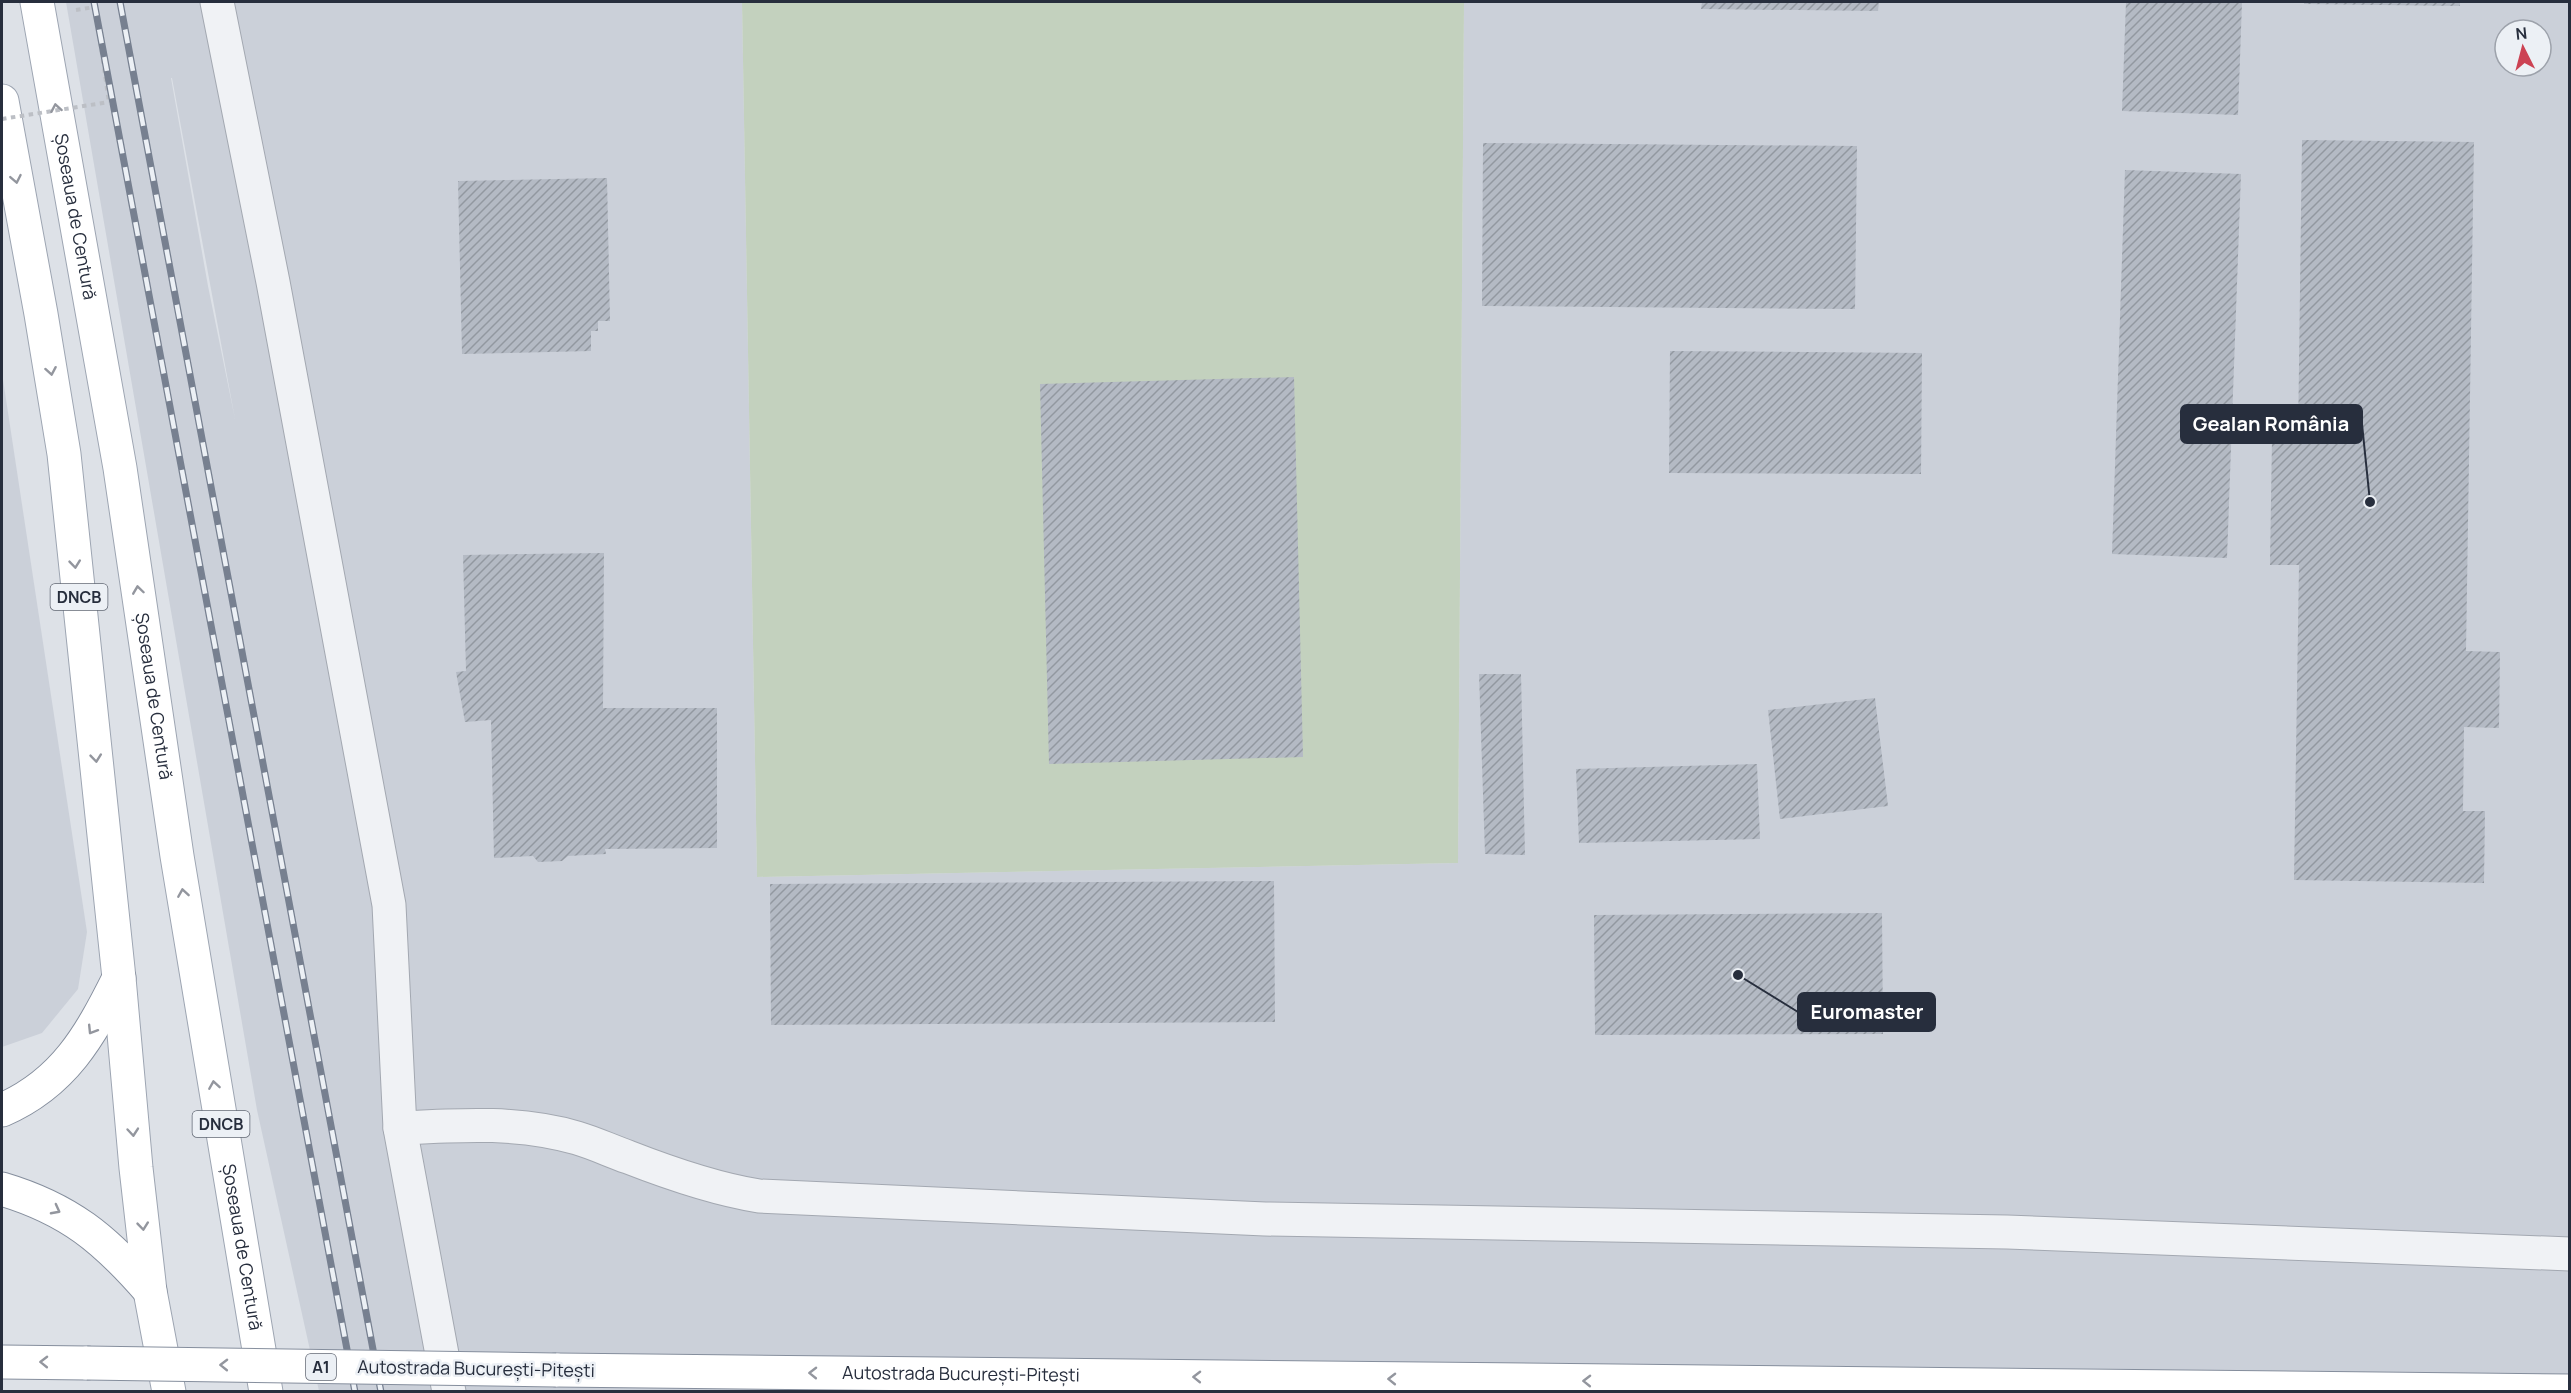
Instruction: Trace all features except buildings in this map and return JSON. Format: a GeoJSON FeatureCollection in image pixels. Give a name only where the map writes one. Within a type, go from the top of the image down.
{"type":"FeatureCollection","features":[{"type":"Feature","properties":{"kind":"main road","name":"Șoseaua de Centură"},"geometry":{"type":"LineString","coordinates":[[37,2],[120,468],[177,856],[266,1392]]}},
{"type":"Feature","properties":{"kind":"main road","name":"DNCB"},"geometry":{"type":"LineString","coordinates":[[2,101],[64,454],[150,1291],[169,1392]]}},
{"type":"Feature","properties":{"kind":"main road"},"geometry":{"type":"LineString","coordinates":[[2,1110],[49,1081],[76,1053],[93,1029],[119,978]]}},
{"type":"Feature","properties":{"kind":"main road"},"geometry":{"type":"LineString","coordinates":[[2,1189],[43,1203],[82,1224],[118,1255],[150,1291]]}},
{"type":"Feature","properties":{"kind":"main road","name":"Autostrada București-Pitești"},"geometry":{"type":"LineString","coordinates":[[2,1362],[2570,1391]]}},
{"type":"Feature","properties":{"kind":"street"},"geometry":{"type":"LineString","coordinates":[[216,2],[277,305],[389,905],[400,1128],[449,1392]]}},
{"type":"Feature","properties":{"kind":"street"},"geometry":{"type":"LineString","coordinates":[[400,1128],[486,1123],[538,1130],[576,1138],[738,1193],[759,1196],[1265,1219],[2007,1232],[2570,1254]]}},
{"type":"Feature","properties":{"kind":"path"},"geometry":{"type":"LineString","coordinates":[[2,119],[110,102],[95,7]]}},
{"type":"Feature","properties":{"kind":"shaded area"},"geometry":{"type":"Polygon","coordinates":[[[66,2],[742,2],[757,877],[1458,863],[1464,2],[2569,2],[2569,1391],[319,1391],[257,1110],[66,2]],[[172,78],[208,286],[235,419],[172,78]]]}},
{"type":"Feature","properties":{"kind":"shaded area"},"geometry":{"type":"Polygon","coordinates":[[[2,373],[87,932],[78,989],[42,1033],[2,1047],[2,373]]]}},
{"type":"Feature","properties":{"kind":"green space"},"geometry":{"type":"Polygon","coordinates":[[[742,2],[1464,2],[1458,863],[757,877],[742,2]]]}},
{"type":"Feature","properties":{"kind":"railway"},"geometry":{"type":"LineString","coordinates":[[94,2],[355,1392]]}},
{"type":"Feature","properties":{"kind":"railway"},"geometry":{"type":"LineString","coordinates":[[120,2],[381,1392]]}},
{"type":"Feature","properties":{"kind":"place","name":"Gealan România"},"geometry":{"type":"Point","coordinates":[2370,502]}},
{"type":"Feature","properties":{"kind":"place","name":"Euromaster"},"geometry":{"type":"Point","coordinates":[1738,975]}}]}
